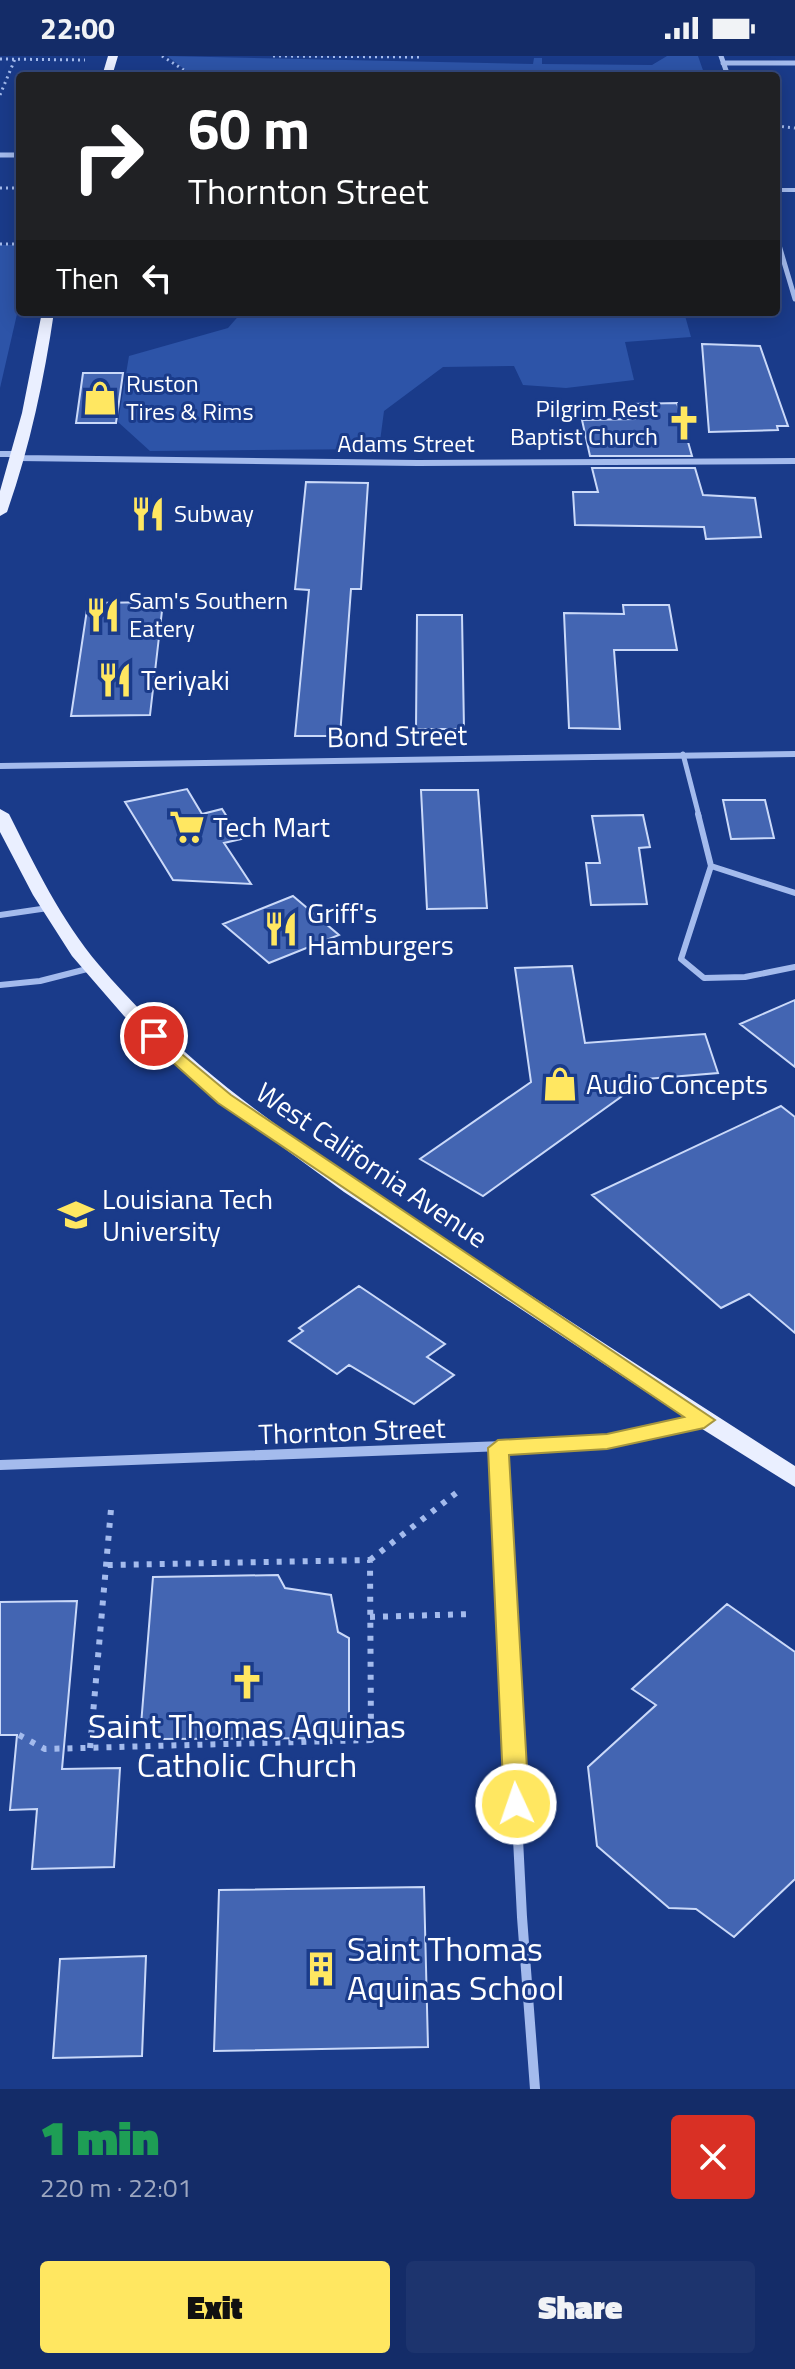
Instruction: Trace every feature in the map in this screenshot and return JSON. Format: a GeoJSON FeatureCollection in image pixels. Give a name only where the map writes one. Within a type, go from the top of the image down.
{"type":"FeatureCollection","features":[{"type":"Feature","properties":{"kind":"main road"},"geometry":{"type":"LineString","coordinates":[[0,512],[5,482],[18,456],[41,364],[47,316]]}},
{"type":"Feature","properties":{"kind":"main road","name":"West California Avenue"},"geometry":{"type":"LineString","coordinates":[[0,814],[51,908],[91,968],[154,1036],[225,1099],[795,1478]]}},
{"type":"Feature","properties":{"kind":"street"},"geometry":{"type":"LineString","coordinates":[[721,56],[726,72]]}},
{"type":"Feature","properties":{"kind":"street"},"geometry":{"type":"LineString","coordinates":[[723,63],[795,63]]}},
{"type":"Feature","properties":{"kind":"street"},"geometry":{"type":"LineString","coordinates":[[780,248],[795,299]]}},
{"type":"Feature","properties":{"kind":"street","name":"Adams Street"},"geometry":{"type":"LineString","coordinates":[[0,454],[418,463],[795,461]]}},
{"type":"Feature","properties":{"kind":"street","name":"Bond Street"},"geometry":{"type":"LineString","coordinates":[[0,766],[795,754]]}},
{"type":"Feature","properties":{"kind":"street","name":"Thornton Street"},"geometry":{"type":"LineString","coordinates":[[0,1465],[607,1442],[704,1420]]}},
{"type":"Feature","properties":{"kind":"street"},"geometry":{"type":"LineString","coordinates":[[498,1448],[522,1917],[535,2089]]}},
{"type":"Feature","properties":{"kind":"lane"},"geometry":{"type":"LineString","coordinates":[[683,754],[711,866],[681,959],[704,978],[745,977],[795,967]]}},
{"type":"Feature","properties":{"kind":"lane"},"geometry":{"type":"LineString","coordinates":[[711,866],[795,893]]}},
{"type":"Feature","properties":{"kind":"lane"},"geometry":{"type":"LineString","coordinates":[[0,915],[51,908]]}},
{"type":"Feature","properties":{"kind":"lane"},"geometry":{"type":"LineString","coordinates":[[0,985],[40,981],[91,968]]}},
{"type":"Feature","properties":{"kind":"path"},"geometry":{"type":"LineString","coordinates":[[162,56],[187,72]]}},
{"type":"Feature","properties":{"kind":"path"},"geometry":{"type":"LineString","coordinates":[[273,56],[420,57]]}},
{"type":"Feature","properties":{"kind":"path"},"geometry":{"type":"LineString","coordinates":[[0,59],[85,60]]}},
{"type":"Feature","properties":{"kind":"path"},"geometry":{"type":"LineString","coordinates":[[0,95],[15,59]]}},
{"type":"Feature","properties":{"kind":"path"},"geometry":{"type":"LineString","coordinates":[[107,1565],[370,1560],[460,1490]]}},
{"type":"Feature","properties":{"kind":"path"},"geometry":{"type":"LineString","coordinates":[[90,1748],[111,1509]]}},
{"type":"Feature","properties":{"kind":"path"},"geometry":{"type":"LineString","coordinates":[[19,1735],[45,1749],[371,1740],[370,1560]]}},
{"type":"Feature","properties":{"kind":"path"},"geometry":{"type":"LineString","coordinates":[[370,1617],[473,1614]]}},
{"type":"Feature","properties":{"kind":"shaded area"},"geometry":{"type":"Polygon","coordinates":[[[167,56],[533,64],[534,58],[542,58],[542,64],[652,65],[667,56],[698,56],[704,72],[188,72],[167,56]]]}},
{"type":"Feature","properties":{"kind":"shaded area"},"geometry":{"type":"Polygon","coordinates":[[[0,245],[16,245],[17,316],[0,388],[0,245]]]}},
{"type":"Feature","properties":{"kind":"shaded area"},"geometry":{"type":"Polygon","coordinates":[[[238,316],[685,316],[691,337],[625,342],[634,380],[566,388],[523,385],[514,366],[443,367],[384,411],[379,449],[150,451],[118,422],[129,356],[228,328],[238,316]]]}},
{"type":"Feature","properties":{"kind":"building"},"geometry":{"type":"Polygon","coordinates":[[[702,344],[760,346],[788,426],[777,426],[778,430],[709,432],[702,344]]]}},
{"type":"Feature","properties":{"kind":"building","name":"Ruston Tires & Rims"},"geometry":{"type":"Polygon","coordinates":[[[83,373],[123,373],[116,423],[76,423],[83,373]]]}},
{"type":"Feature","properties":{"kind":"building"},"geometry":{"type":"Polygon","coordinates":[[[677,403],[692,456],[590,456],[582,420],[635,419],[631,404],[677,403]]]}},
{"type":"Feature","properties":{"kind":"building"},"geometry":{"type":"Polygon","coordinates":[[[592,468],[695,468],[703,495],[755,498],[761,537],[706,539],[704,527],[575,525],[573,492],[598,492],[592,468]]]}},
{"type":"Feature","properties":{"kind":"building"},"geometry":{"type":"Polygon","coordinates":[[[306,482],[368,483],[361,589],[351,589],[340,736],[295,736],[309,590],[295,589],[306,482]]]}},
{"type":"Feature","properties":{"kind":"building"},"geometry":{"type":"Polygon","coordinates":[[[163,602],[150,715],[71,716],[88,603],[163,602]]]}},
{"type":"Feature","properties":{"kind":"building"},"geometry":{"type":"Polygon","coordinates":[[[623,605],[669,605],[677,650],[614,650],[620,729],[569,728],[564,613],[624,614],[623,605]]]}},
{"type":"Feature","properties":{"kind":"building"},"geometry":{"type":"Polygon","coordinates":[[[417,615],[462,615],[464,729],[416,729],[417,615]]]}},
{"type":"Feature","properties":{"kind":"building","name":"Tech Mart"},"geometry":{"type":"Polygon","coordinates":[[[187,789],[202,814],[222,809],[241,839],[224,843],[251,884],[173,880],[125,802],[187,789]]]}},
{"type":"Feature","properties":{"kind":"building"},"geometry":{"type":"Polygon","coordinates":[[[421,790],[478,790],[487,908],[427,909],[421,790]]]}},
{"type":"Feature","properties":{"kind":"building"},"geometry":{"type":"Polygon","coordinates":[[[723,800],[765,800],[774,838],[731,839],[723,800]]]}},
{"type":"Feature","properties":{"kind":"building"},"geometry":{"type":"Polygon","coordinates":[[[643,815],[650,847],[639,848],[647,904],[591,905],[586,863],[600,863],[592,816],[643,815]]]}},
{"type":"Feature","properties":{"kind":"building","name":"Griff's Hamburgers"},"geometry":{"type":"Polygon","coordinates":[[[293,896],[339,935],[269,963],[223,924],[293,896]]]}},
{"type":"Feature","properties":{"kind":"building","name":"Audio Concepts"},"geometry":{"type":"Polygon","coordinates":[[[572,966],[585,1043],[705,1034],[718,1073],[646,1079],[483,1196],[420,1159],[531,1082],[515,968],[572,966]]]}},
{"type":"Feature","properties":{"kind":"building"},"geometry":{"type":"Polygon","coordinates":[[[795,1000],[795,1067],[740,1024],[795,1000]]]}},
{"type":"Feature","properties":{"kind":"building"},"geometry":{"type":"Polygon","coordinates":[[[781,1106],[795,1117],[795,1333],[749,1294],[721,1308],[592,1195],[781,1106]]]}},
{"type":"Feature","properties":{"kind":"building"},"geometry":{"type":"Polygon","coordinates":[[[359,1286],[445,1344],[427,1357],[454,1375],[414,1404],[349,1365],[337,1374],[289,1341],[303,1331],[299,1328],[359,1286]]]}},
{"type":"Feature","properties":{"kind":"building","name":"Saint Thomas Aquinas Catholic Church"},"geometry":{"type":"Polygon","coordinates":[[[278,1575],[285,1588],[331,1595],[338,1632],[349,1638],[349,1738],[158,1739],[141,1725],[153,1577],[278,1575]]]}},
{"type":"Feature","properties":{"kind":"building"},"geometry":{"type":"Polygon","coordinates":[[[77,1601],[62,1769],[120,1768],[114,1867],[32,1869],[37,1809],[10,1810],[17,1735],[0,1735],[0,1602],[77,1601]]]}},
{"type":"Feature","properties":{"kind":"building"},"geometry":{"type":"Polygon","coordinates":[[[727,1604],[795,1652],[795,1879],[734,1937],[696,1909],[669,1908],[597,1846],[588,1767],[656,1705],[632,1689],[727,1604]]]}},
{"type":"Feature","properties":{"kind":"building","name":"Saint Thomas Aquinas School"},"geometry":{"type":"Polygon","coordinates":[[[424,1887],[428,2047],[214,2051],[219,1890],[424,1887]]]}},
{"type":"Feature","properties":{"kind":"building"},"geometry":{"type":"Polygon","coordinates":[[[146,1956],[142,2056],[53,2058],[60,1959],[146,1956]]]}},
{"type":"Feature","properties":{"kind":"place","name":"Ruston Tires & Rims"},"geometry":{"type":"Point","coordinates":[100,398]}},
{"type":"Feature","properties":{"kind":"place","name":"Pilgrim Rest Baptist Church"},"geometry":{"type":"Point","coordinates":[684,423]}},
{"type":"Feature","properties":{"kind":"place","name":"Subway"},"geometry":{"type":"Point","coordinates":[148,514]}},
{"type":"Feature","properties":{"kind":"place","name":"Sam's Southern Eatery"},"geometry":{"type":"Point","coordinates":[103,615]}},
{"type":"Feature","properties":{"kind":"place","name":"Teriyaki"},"geometry":{"type":"Point","coordinates":[115,680]}},
{"type":"Feature","properties":{"kind":"place","name":"Tech Mart"},"geometry":{"type":"Point","coordinates":[187,827]}},
{"type":"Feature","properties":{"kind":"place","name":"Griff's Hamburgers"},"geometry":{"type":"Point","coordinates":[281,929]}},
{"type":"Feature","properties":{"kind":"place","name":"Audio Concepts"},"geometry":{"type":"Point","coordinates":[560,1084]}},
{"type":"Feature","properties":{"kind":"place","name":"Louisiana Tech University"},"geometry":{"type":"Point","coordinates":[76,1215]}},
{"type":"Feature","properties":{"kind":"place","name":"Saint Thomas Aquinas Catholic Church"},"geometry":{"type":"Point","coordinates":[247,1682]}},
{"type":"Feature","properties":{"kind":"place","name":"Saint Thomas Aquinas School"},"geometry":{"type":"Point","coordinates":[321,1969]}},
{"type":"Feature","properties":{"kind":"route"},"geometry":{"type":"LineString","coordinates":[[154,1036],[225,1099],[371,1200],[704,1420],[607,1442],[498,1448],[516,1804]]}}]}
